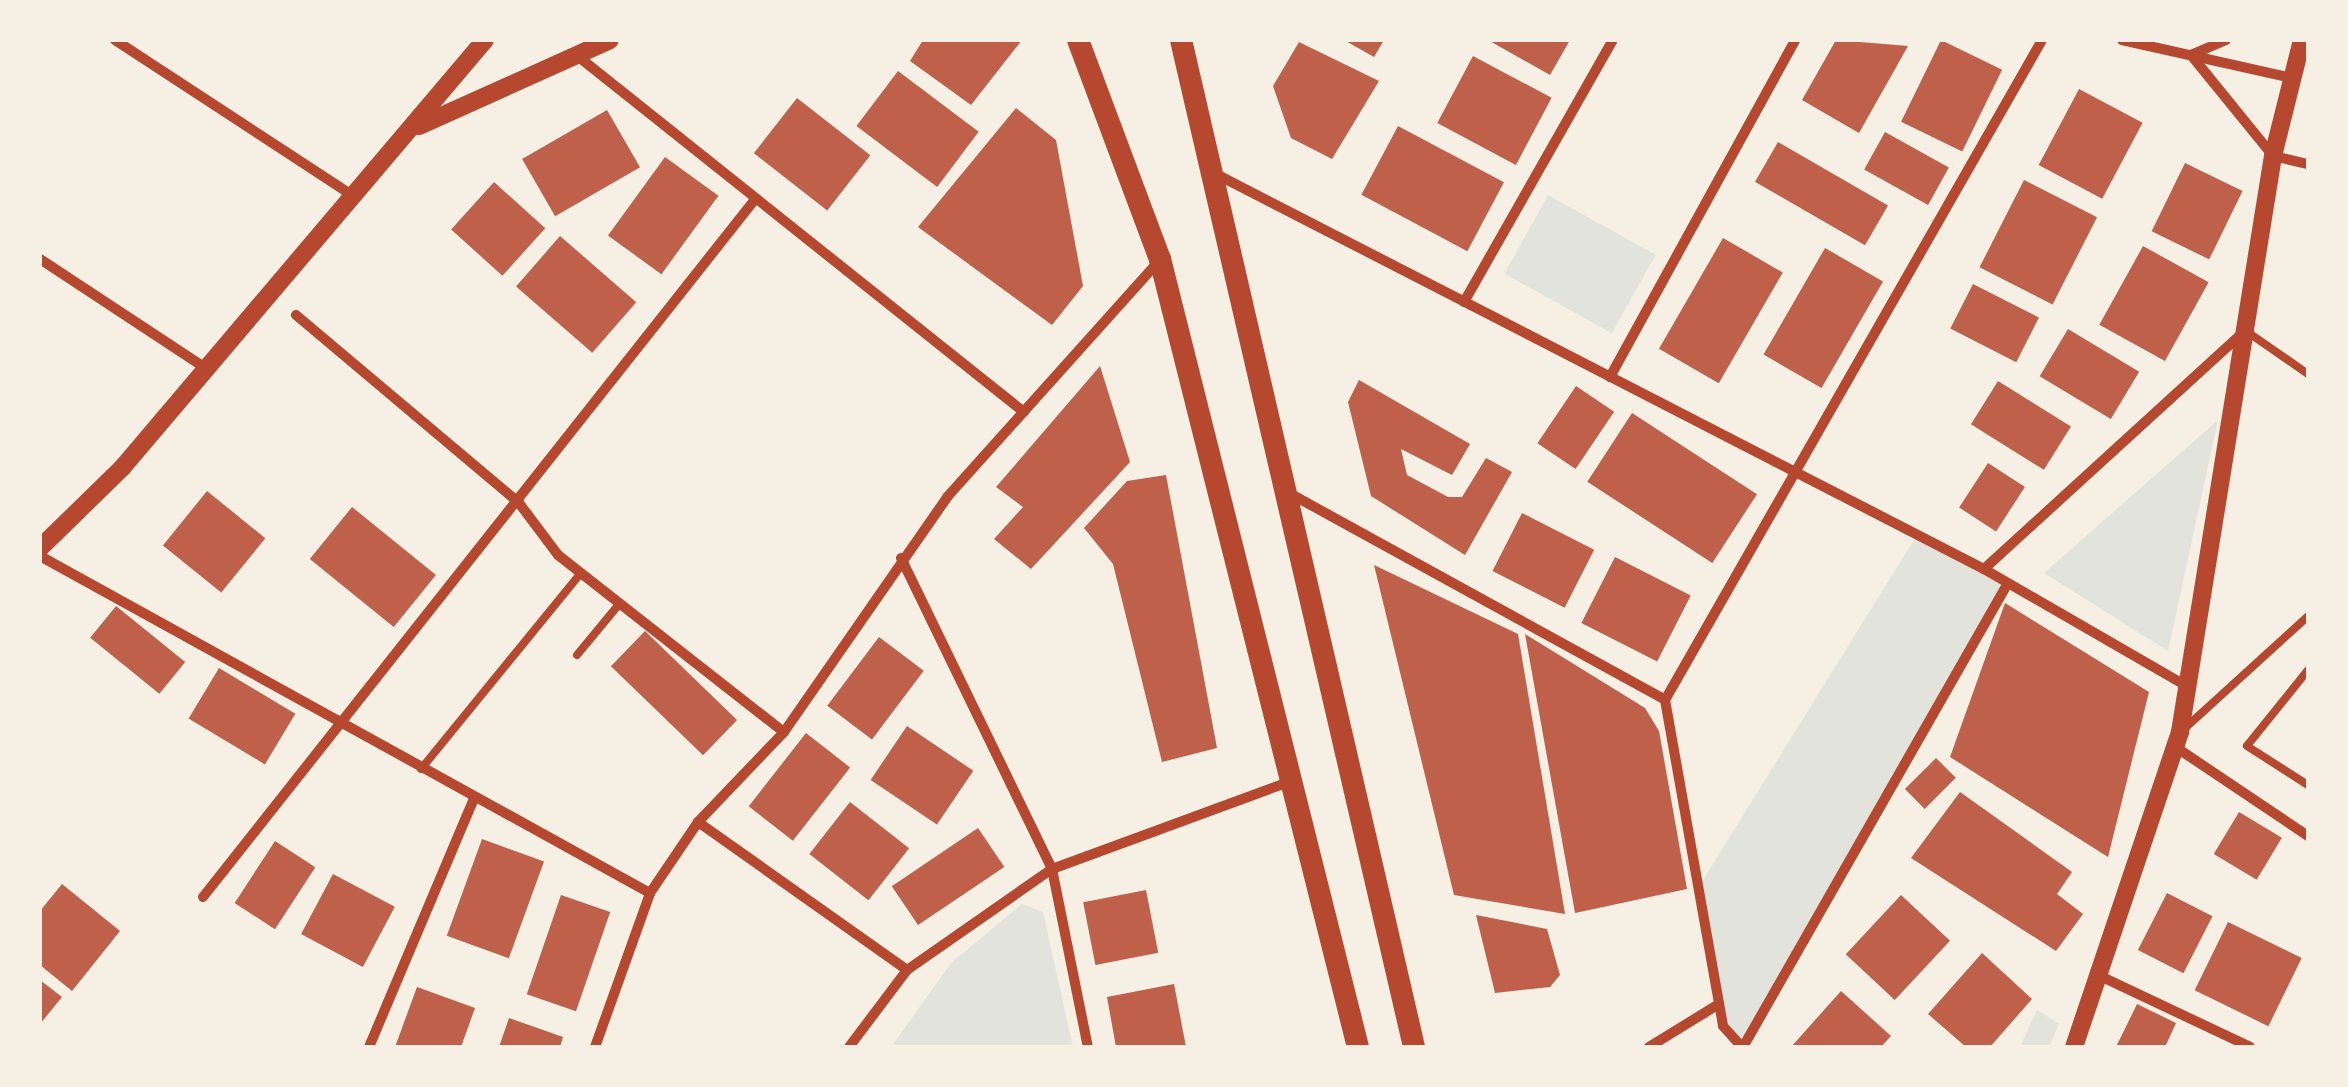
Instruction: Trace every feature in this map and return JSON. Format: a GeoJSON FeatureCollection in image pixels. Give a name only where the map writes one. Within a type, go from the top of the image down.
{"type":"FeatureCollection","features":[{"type":"Feature","properties":{"kind":"main road"},"geometry":{"type":"LineString","coordinates":[[1078,40],[1160,259],[1358,1047]]}},
{"type":"Feature","properties":{"kind":"main road"},"geometry":{"type":"LineString","coordinates":[[1182,41],[1204,168],[1286,492],[1414,1047]]}},
{"type":"Feature","properties":{"kind":"street"},"geometry":{"type":"LineString","coordinates":[[115,40],[352,195]]}},
{"type":"Feature","properties":{"kind":"street"},"geometry":{"type":"LineString","coordinates":[[44,538],[202,366],[485,40]]}},
{"type":"Feature","properties":{"kind":"street"},"geometry":{"type":"LineString","coordinates":[[409,131],[610,40]]}},
{"type":"Feature","properties":{"kind":"street"},"geometry":{"type":"LineString","coordinates":[[1464,302],[1613,40]]}},
{"type":"Feature","properties":{"kind":"street"},"geometry":{"type":"LineString","coordinates":[[1610,376],[1795,40]]}},
{"type":"Feature","properties":{"kind":"street"},"geometry":{"type":"LineString","coordinates":[[2008,583],[1742,1047],[1723,1026],[1665,700],[2042,40]]}},
{"type":"Feature","properties":{"kind":"street"},"geometry":{"type":"LineString","coordinates":[[2122,40],[2292,78]]}},
{"type":"Feature","properties":{"kind":"street"},"geometry":{"type":"LineString","coordinates":[[2191,55],[2226,40]]}},
{"type":"Feature","properties":{"kind":"street"},"geometry":{"type":"LineString","coordinates":[[2074,1047],[2178,740],[2190,688],[2273,156],[2302,40]]}},
{"type":"Feature","properties":{"kind":"street"},"geometry":{"type":"LineString","coordinates":[[575,54],[1024,412]]}},
{"type":"Feature","properties":{"kind":"street"},"geometry":{"type":"LineString","coordinates":[[2191,55],[2273,156],[2308,164]]}},
{"type":"Feature","properties":{"kind":"street"},"geometry":{"type":"LineString","coordinates":[[1204,168],[1984,569],[2190,688]]}},
{"type":"Feature","properties":{"kind":"street"},"geometry":{"type":"LineString","coordinates":[[202,898],[519,504],[756,198]]}},
{"type":"Feature","properties":{"kind":"street"},"geometry":{"type":"LineString","coordinates":[[40,259],[202,366]]}},
{"type":"Feature","properties":{"kind":"street"},"geometry":{"type":"LineString","coordinates":[[595,1047],[650,893],[698,822],[784,732],[901,558],[1160,259]]}},
{"type":"Feature","properties":{"kind":"street"},"geometry":{"type":"LineString","coordinates":[[296,315],[519,504],[581,573],[784,732]]}},
{"type":"Feature","properties":{"kind":"street"},"geometry":{"type":"LineString","coordinates":[[1984,569],[2246,331]]}},
{"type":"Feature","properties":{"kind":"street"},"geometry":{"type":"LineString","coordinates":[[1286,492],[1665,700]]}},
{"type":"Feature","properties":{"kind":"street"},"geometry":{"type":"LineString","coordinates":[[40,556],[650,893]]}},
{"type":"Feature","properties":{"kind":"street"},"geometry":{"type":"LineString","coordinates":[[901,558],[1052,869],[1088,1047]]}},
{"type":"Feature","properties":{"kind":"street"},"geometry":{"type":"LineString","coordinates":[[2178,740],[2308,836]]}},
{"type":"Feature","properties":{"kind":"street"},"geometry":{"type":"LineString","coordinates":[[848,1047],[907,970],[1052,869],[1292,781]]}},
{"type":"Feature","properties":{"kind":"street"},"geometry":{"type":"LineString","coordinates":[[369,1047],[474,798]]}},
{"type":"Feature","properties":{"kind":"street"},"geometry":{"type":"LineString","coordinates":[[698,822],[907,970]]}},
{"type":"Feature","properties":{"kind":"street"},"geometry":{"type":"LineString","coordinates":[[2097,975],[2250,1047]]}},
{"type":"Feature","properties":{"kind":"street"},"geometry":{"type":"LineString","coordinates":[[1649,1047],[1719,1004]]}},
{"type":"Feature","properties":{"kind":"lane"},"geometry":{"type":"LineString","coordinates":[[2246,331],[2308,374]]}},
{"type":"Feature","properties":{"kind":"lane"},"geometry":{"type":"LineString","coordinates":[[421,769],[581,573]]}},
{"type":"Feature","properties":{"kind":"lane"},"geometry":{"type":"LineString","coordinates":[[577,655],[620,604]]}},
{"type":"Feature","properties":{"kind":"lane"},"geometry":{"type":"LineString","coordinates":[[2178,740],[2308,616]]}},
{"type":"Feature","properties":{"kind":"lane"},"geometry":{"type":"LineString","coordinates":[[2308,670],[2247,746],[2308,785]]}},
{"type":"Feature","properties":{"kind":"shaded area"},"geometry":{"type":"Polygon","coordinates":[[[1548,195],[1656,255],[1612,333],[1504,274],[1548,195]]]}},
{"type":"Feature","properties":{"kind":"shaded area"},"geometry":{"type":"Polygon","coordinates":[[[2218,420],[2168,651],[2044,573],[2218,420]]]}},
{"type":"Feature","properties":{"kind":"shaded area"},"geometry":{"type":"Polygon","coordinates":[[[1917,535],[2008,583],[1743,1047],[1723,1026],[1698,888],[1917,535]]]}},
{"type":"Feature","properties":{"kind":"shaded area"},"geometry":{"type":"Polygon","coordinates":[[[1022,904],[1043,912],[1073,1047],[891,1047],[951,963],[1022,904]]]}},
{"type":"Feature","properties":{"kind":"shaded area"},"geometry":{"type":"Polygon","coordinates":[[[2037,1010],[2059,1024],[2049,1047],[2020,1047],[2037,1010]]]}},
{"type":"Feature","properties":{"kind":"building"},"geometry":{"type":"Polygon","coordinates":[[[923,40],[1022,40],[971,105],[910,61],[923,40]]]}},
{"type":"Feature","properties":{"kind":"building"},"geometry":{"type":"Polygon","coordinates":[[[1344,40],[1384,40],[1374,57],[1344,40]]]}},
{"type":"Feature","properties":{"kind":"building"},"geometry":{"type":"Polygon","coordinates":[[[1488,40],[1570,40],[1550,75],[1488,40]]]}},
{"type":"Feature","properties":{"kind":"building"},"geometry":{"type":"Polygon","coordinates":[[[1836,40],[1908,46],[1859,133],[1802,100],[1836,40]]]}},
{"type":"Feature","properties":{"kind":"building"},"geometry":{"type":"Polygon","coordinates":[[[1941,40],[2002,70],[1962,152],[1901,122],[1941,40]]]}},
{"type":"Feature","properties":{"kind":"building"},"geometry":{"type":"Polygon","coordinates":[[[1299,42],[1379,81],[1332,159],[1291,138],[1273,86],[1299,42]]]}},
{"type":"Feature","properties":{"kind":"building"},"geometry":{"type":"Polygon","coordinates":[[[1473,56],[1552,98],[1516,165],[1437,123],[1473,56]]]}},
{"type":"Feature","properties":{"kind":"building"},"geometry":{"type":"Polygon","coordinates":[[[898,71],[979,132],[937,187],[856,126],[898,71]]]}},
{"type":"Feature","properties":{"kind":"building"},"geometry":{"type":"Polygon","coordinates":[[[2079,89],[2143,123],[2102,199],[2039,165],[2079,89]]]}},
{"type":"Feature","properties":{"kind":"building"},"geometry":{"type":"Polygon","coordinates":[[[797,98],[870,155],[827,210],[754,153],[797,98]]]}},
{"type":"Feature","properties":{"kind":"building"},"geometry":{"type":"Polygon","coordinates":[[[1016,108],[1056,140],[1083,286],[1052,325],[918,227],[1016,108]]]}},
{"type":"Feature","properties":{"kind":"building"},"geometry":{"type":"Polygon","coordinates":[[[607,110],[640,167],[555,216],[522,159],[607,110]]]}},
{"type":"Feature","properties":{"kind":"building"},"geometry":{"type":"Polygon","coordinates":[[[1398,126],[1504,182],[1467,251],[1361,195],[1398,126]]]}},
{"type":"Feature","properties":{"kind":"building"},"geometry":{"type":"Polygon","coordinates":[[[1885,132],[1949,167],[1928,205],[1864,170],[1885,132]]]}},
{"type":"Feature","properties":{"kind":"building"},"geometry":{"type":"Polygon","coordinates":[[[1778,142],[1888,205],[1865,245],[1755,182],[1778,142]]]}},
{"type":"Feature","properties":{"kind":"building"},"geometry":{"type":"Polygon","coordinates":[[[665,157],[718,196],[661,274],[608,235],[665,157]]]}},
{"type":"Feature","properties":{"kind":"building"},"geometry":{"type":"Polygon","coordinates":[[[2185,163],[2243,191],[2209,259],[2152,231],[2185,163]]]}},
{"type":"Feature","properties":{"kind":"building"},"geometry":{"type":"Polygon","coordinates":[[[2024,180],[2097,217],[2053,305],[1980,267],[2024,180]]]}},
{"type":"Feature","properties":{"kind":"building"},"geometry":{"type":"Polygon","coordinates":[[[494,182],[545,228],[502,276],[451,230],[494,182]]]}},
{"type":"Feature","properties":{"kind":"building"},"geometry":{"type":"Polygon","coordinates":[[[560,236],[636,302],[592,353],[516,287],[560,236]]]}},
{"type":"Feature","properties":{"kind":"building"},"geometry":{"type":"Polygon","coordinates":[[[1723,238],[1783,272],[1719,383],[1659,349],[1723,238]]]}},
{"type":"Feature","properties":{"kind":"building"},"geometry":{"type":"Polygon","coordinates":[[[2143,246],[2209,282],[2165,361],[2099,325],[2143,246]]]}},
{"type":"Feature","properties":{"kind":"building"},"geometry":{"type":"Polygon","coordinates":[[[1825,248],[1883,282],[1822,388],[1764,355],[1825,248]]]}},
{"type":"Feature","properties":{"kind":"building"},"geometry":{"type":"Polygon","coordinates":[[[1973,284],[2039,318],[2016,362],[1950,329],[1973,284]]]}},
{"type":"Feature","properties":{"kind":"building"},"geometry":{"type":"Polygon","coordinates":[[[2068,329],[2139,372],[2111,419],[2040,376],[2068,329]]]}},
{"type":"Feature","properties":{"kind":"building"},"geometry":{"type":"Polygon","coordinates":[[[1100,366],[1130,462],[1031,569],[994,539],[1023,507],[996,487],[1100,366]]]}},
{"type":"Feature","properties":{"kind":"building"},"geometry":{"type":"Polygon","coordinates":[[[1359,380],[1470,444],[1452,475],[1401,449],[1407,475],[1448,497],[1462,497],[1486,458],[1512,472],[1465,555],[1371,496],[1348,402],[1359,380]]]}},
{"type":"Feature","properties":{"kind":"building"},"geometry":{"type":"Polygon","coordinates":[[[1998,381],[2071,427],[2044,470],[1971,424],[1998,381]]]}},
{"type":"Feature","properties":{"kind":"building"},"geometry":{"type":"Polygon","coordinates":[[[1576,386],[1614,412],[1576,469],[1537,443],[1576,386]]]}},
{"type":"Feature","properties":{"kind":"building"},"geometry":{"type":"Polygon","coordinates":[[[1632,413],[1757,494],[1712,563],[1587,482],[1632,413]]]}},
{"type":"Feature","properties":{"kind":"building"},"geometry":{"type":"Polygon","coordinates":[[[1988,463],[2025,487],[1996,531],[1959,507],[1988,463]]]}},
{"type":"Feature","properties":{"kind":"building"},"geometry":{"type":"Polygon","coordinates":[[[1166,475],[1217,748],[1162,762],[1113,564],[1084,528],[1127,481],[1166,475]]]}},
{"type":"Feature","properties":{"kind":"building"},"geometry":{"type":"Polygon","coordinates":[[[207,491],[265,538],[221,593],[163,545],[207,491]]]}},
{"type":"Feature","properties":{"kind":"building"},"geometry":{"type":"Polygon","coordinates":[[[352,507],[436,575],[394,627],[310,559],[352,507]]]}},
{"type":"Feature","properties":{"kind":"building"},"geometry":{"type":"Polygon","coordinates":[[[1522,513],[1594,550],[1565,608],[1492,571],[1522,513]]]}},
{"type":"Feature","properties":{"kind":"building"},"geometry":{"type":"Polygon","coordinates":[[[1615,557],[1691,596],[1657,662],[1581,623],[1615,557]]]}},
{"type":"Feature","properties":{"kind":"building"},"geometry":{"type":"Polygon","coordinates":[[[1374,565],[1518,634],[1565,914],[1454,895],[1374,565]]]}},
{"type":"Feature","properties":{"kind":"building"},"geometry":{"type":"Polygon","coordinates":[[[2005,603],[2149,692],[2108,857],[1950,757],[2005,603]]]}},
{"type":"Feature","properties":{"kind":"building"},"geometry":{"type":"Polygon","coordinates":[[[116,606],[185,662],[159,694],[90,638],[116,606]]]}},
{"type":"Feature","properties":{"kind":"building"},"geometry":{"type":"Polygon","coordinates":[[[645,631],[737,720],[703,755],[611,666],[645,631]]]}},
{"type":"Feature","properties":{"kind":"building"},"geometry":{"type":"Polygon","coordinates":[[[1525,634],[1645,708],[1659,731],[1687,889],[1575,913],[1525,634]]]}},
{"type":"Feature","properties":{"kind":"building"},"geometry":{"type":"Polygon","coordinates":[[[879,637],[924,671],[872,739],[827,706],[879,637]]]}},
{"type":"Feature","properties":{"kind":"building"},"geometry":{"type":"Polygon","coordinates":[[[219,668],[295,714],[265,764],[189,719],[219,668]]]}},
{"type":"Feature","properties":{"kind":"building"},"geometry":{"type":"Polygon","coordinates":[[[907,726],[973,771],[937,825],[871,780],[907,726]]]}},
{"type":"Feature","properties":{"kind":"building"},"geometry":{"type":"Polygon","coordinates":[[[806,733],[850,767],[793,841],[749,806],[806,733]]]}},
{"type":"Feature","properties":{"kind":"building"},"geometry":{"type":"Polygon","coordinates":[[[1936,758],[1956,778],[1925,809],[1905,789],[1936,758]]]}},
{"type":"Feature","properties":{"kind":"building"},"geometry":{"type":"Polygon","coordinates":[[[1960,792],[2072,872],[2057,894],[2083,914],[2056,951],[1911,858],[1960,792]]]}},
{"type":"Feature","properties":{"kind":"building"},"geometry":{"type":"Polygon","coordinates":[[[850,802],[909,848],[868,900],[809,854],[850,802]]]}},
{"type":"Feature","properties":{"kind":"building"},"geometry":{"type":"Polygon","coordinates":[[[2239,812],[2282,838],[2257,880],[2214,854],[2239,812]]]}},
{"type":"Feature","properties":{"kind":"building"},"geometry":{"type":"Polygon","coordinates":[[[978,828],[1004,867],[918,925],[892,886],[978,828]]]}},
{"type":"Feature","properties":{"kind":"building"},"geometry":{"type":"Polygon","coordinates":[[[482,839],[544,862],[509,958],[447,936],[482,839]]]}},
{"type":"Feature","properties":{"kind":"building"},"geometry":{"type":"Polygon","coordinates":[[[275,841],[315,867],[275,929],[235,903],[275,841]]]}},
{"type":"Feature","properties":{"kind":"building"},"geometry":{"type":"Polygon","coordinates":[[[333,874],[395,907],[363,967],[301,934],[333,874]]]}},
{"type":"Feature","properties":{"kind":"building"},"geometry":{"type":"Polygon","coordinates":[[[62,884],[120,931],[72,991],[40,965],[40,911],[62,884]]]}},
{"type":"Feature","properties":{"kind":"building"},"geometry":{"type":"Polygon","coordinates":[[[1146,890],[1158,953],[1095,965],[1083,902],[1146,890]]]}},
{"type":"Feature","properties":{"kind":"building"},"geometry":{"type":"Polygon","coordinates":[[[2167,893],[2212,916],[2183,973],[2138,950],[2167,893]]]}},
{"type":"Feature","properties":{"kind":"building"},"geometry":{"type":"Polygon","coordinates":[[[561,895],[610,912],[576,1011],[527,994],[561,895]]]}},
{"type":"Feature","properties":{"kind":"building"},"geometry":{"type":"Polygon","coordinates":[[[1901,895],[1950,941],[1895,1000],[1846,954],[1901,895]]]}},
{"type":"Feature","properties":{"kind":"building"},"geometry":{"type":"Polygon","coordinates":[[[1476,915],[1547,929],[1560,975],[1550,987],[1495,993],[1476,915]]]}},
{"type":"Feature","properties":{"kind":"building"},"geometry":{"type":"Polygon","coordinates":[[[2228,922],[2302,958],[2268,1026],[2195,990],[2228,922]]]}},
{"type":"Feature","properties":{"kind":"building"},"geometry":{"type":"Polygon","coordinates":[[[1982,953],[2032,999],[1990,1047],[1966,1047],[1928,1014],[1982,953]]]}},
{"type":"Feature","properties":{"kind":"building"},"geometry":{"type":"Polygon","coordinates":[[[40,980],[62,997],[40,1024],[40,980]]]}},
{"type":"Feature","properties":{"kind":"building"},"geometry":{"type":"Polygon","coordinates":[[[1174,984],[1186,1047],[1116,1047],[1107,997],[1174,984]]]}},
{"type":"Feature","properties":{"kind":"building"},"geometry":{"type":"Polygon","coordinates":[[[417,987],[475,1008],[461,1047],[395,1047],[417,987]]]}},
{"type":"Feature","properties":{"kind":"building"},"geometry":{"type":"Polygon","coordinates":[[[1841,991],[1891,1036],[1881,1047],[1791,1047],[1841,991]]]}},
{"type":"Feature","properties":{"kind":"building"},"geometry":{"type":"Polygon","coordinates":[[[2137,1004],[2176,1023],[2165,1047],[2116,1047],[2137,1004]]]}},
{"type":"Feature","properties":{"kind":"building"},"geometry":{"type":"Polygon","coordinates":[[[509,1018],[563,1037],[560,1047],[499,1047],[509,1018]]]}}]}
